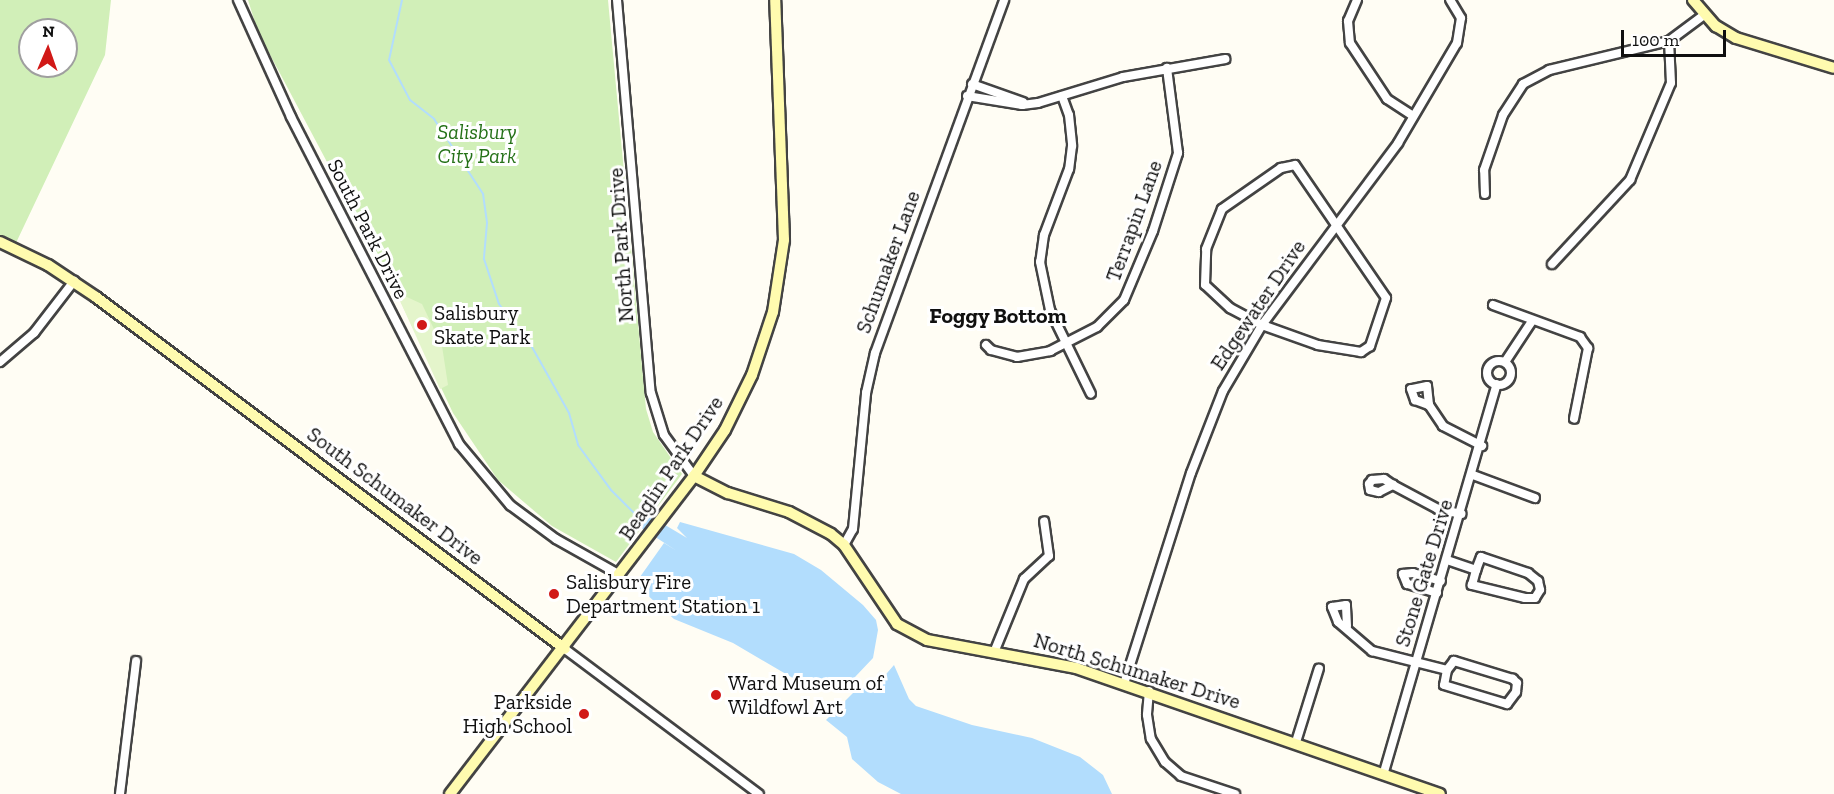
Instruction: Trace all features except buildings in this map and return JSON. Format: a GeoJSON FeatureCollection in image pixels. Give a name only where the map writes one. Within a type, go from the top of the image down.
{"type":"FeatureCollection","features":[{"type":"Feature","properties":{"kind":"street","name":"South Park Drive"},"geometry":{"type":"LineString","coordinates":[[238,0],[287,108],[459,444],[510,505],[556,539],[620,575]]}},
{"type":"Feature","properties":{"kind":"street","name":"North Park Drive"},"geometry":{"type":"LineString","coordinates":[[617,0],[651,393],[664,435],[694,476]]}},
{"type":"Feature","properties":{"kind":"street","name":"Beaglin Park Drive"},"geometry":{"type":"LineString","coordinates":[[450,794],[565,648],[694,476],[744,395],[767,334],[779,288],[784,197],[775,0]]}},
{"type":"Feature","properties":{"kind":"street","name":"Schumaker Lane"},"geometry":{"type":"LineString","coordinates":[[844,545],[852,534],[866,393],[874,353],[1004,0]]}},
{"type":"Feature","properties":{"kind":"street"},"geometry":{"type":"LineString","coordinates":[[1357,0],[1348,21],[1350,43],[1387,99],[1413,116]]}},
{"type":"Feature","properties":{"kind":"street","name":"Edgewater Drive"},"geometry":{"type":"LineString","coordinates":[[1124,684],[1208,425],[1222,392],[1262,325],[1335,223],[1398,143],[1457,43],[1461,18],[1450,0]]}},
{"type":"Feature","properties":{"kind":"street"},"geometry":{"type":"LineString","coordinates":[[1693,0],[1704,15],[1736,38],[1834,68]]}},
{"type":"Feature","properties":{"kind":"street"},"geometry":{"type":"LineString","coordinates":[[1485,194],[1484,171],[1503,115],[1522,84],[1549,70],[1669,41],[1704,15]]}},
{"type":"Feature","properties":{"kind":"street"},"geometry":{"type":"LineString","coordinates":[[1552,264],[1630,180],[1671,83],[1669,41]]}},
{"type":"Feature","properties":{"kind":"street"},"geometry":{"type":"LineString","coordinates":[[967,96],[1030,104],[1123,77],[1226,59]]}},
{"type":"Feature","properties":{"kind":"street","name":"Terrapin Lane"},"geometry":{"type":"LineString","coordinates":[[986,345],[991,350],[1017,357],[1032,357],[1066,344],[1097,327],[1124,300],[1153,231],[1178,153],[1167,68]]}},
{"type":"Feature","properties":{"kind":"street"},"geometry":{"type":"LineString","coordinates":[[972,84],[1030,104]]}},
{"type":"Feature","properties":{"kind":"street"},"geometry":{"type":"LineString","coordinates":[[1062,96],[1070,121],[1072,146],[1069,169],[1044,235],[1040,262],[1050,310],[1090,394]]}},
{"type":"Feature","properties":{"kind":"street"},"geometry":{"type":"LineString","coordinates":[[1295,165],[1335,223],[1386,298],[1370,346],[1361,352],[1335,349],[1262,325],[1230,308],[1205,285],[1206,249],[1222,209],[1281,168],[1295,165]]}},
{"type":"Feature","properties":{"kind":"street","name":"South Schumaker Drive"},"geometry":{"type":"LineString","coordinates":[[0,242],[74,281],[759,794]]}},
{"type":"Feature","properties":{"kind":"street"},"geometry":{"type":"LineString","coordinates":[[0,362],[34,333],[74,281]]}},
{"type":"Feature","properties":{"kind":"street"},"geometry":{"type":"LineString","coordinates":[[1493,305],[1580,337],[1588,348],[1574,419]]}},
{"type":"Feature","properties":{"kind":"street","name":"Stone Gate Drive"},"geometry":{"type":"LineString","coordinates":[[1505,362],[1532,321]]}},
{"type":"Feature","properties":{"kind":"street","name":"Stone Gate Drive"},"geometry":{"type":"LineString","coordinates":[[1497,361],[1505,362],[1511,375],[1504,383],[1497,384],[1488,377],[1488,369],[1497,361]]}},
{"type":"Feature","properties":{"kind":"street","name":"Stone Gate Drive"},"geometry":{"type":"LineString","coordinates":[[1384,772],[1482,446],[1497,384]]}},
{"type":"Feature","properties":{"kind":"street"},"geometry":{"type":"LineString","coordinates":[[1429,405],[1443,426],[1482,446]]}},
{"type":"Feature","properties":{"kind":"street"},"geometry":{"type":"LineString","coordinates":[[1473,475],[1535,498]]}},
{"type":"Feature","properties":{"kind":"street","name":"North Schumaker Drive"},"geometry":{"type":"LineString","coordinates":[[694,476],[714,488],[805,519],[844,545],[897,624],[927,640],[995,650],[1149,691],[1384,772],[1440,794]]}},
{"type":"Feature","properties":{"kind":"street"},"geometry":{"type":"LineString","coordinates":[[1393,485],[1438,509],[1461,514]]}},
{"type":"Feature","properties":{"kind":"street"},"geometry":{"type":"LineString","coordinates":[[995,650],[1024,579],[1049,556],[1044,522]]}},
{"type":"Feature","properties":{"kind":"street"},"geometry":{"type":"LineString","coordinates":[[1481,556],[1528,573],[1538,581],[1540,590],[1535,598],[1525,598],[1472,585],[1476,570],[1481,556]]}},
{"type":"Feature","properties":{"kind":"street"},"geometry":{"type":"LineString","coordinates":[[1447,560],[1476,570]]}},
{"type":"Feature","properties":{"kind":"street"},"geometry":{"type":"LineString","coordinates":[[1437,592],[1407,584],[1403,574],[1413,573],[1441,581]]}},
{"type":"Feature","properties":{"kind":"street"},"geometry":{"type":"LineString","coordinates":[[1347,626],[1372,651],[1447,670]]}},
{"type":"Feature","properties":{"kind":"street"},"geometry":{"type":"LineString","coordinates":[[1454,661],[1513,678],[1517,683],[1516,692],[1507,704],[1444,685],[1447,670],[1454,661]]}},
{"type":"Feature","properties":{"kind":"street"},"geometry":{"type":"LineString","coordinates":[[120,794],[136,662]]}},
{"type":"Feature","properties":{"kind":"street"},"geometry":{"type":"LineString","coordinates":[[1296,742],[1319,668]]}},
{"type":"Feature","properties":{"kind":"street"},"geometry":{"type":"LineString","coordinates":[[1149,691],[1147,715],[1151,739],[1165,762],[1181,776],[1235,794]]}},
{"type":"Feature","properties":{"kind":"green space"},"geometry":{"type":"Polygon","coordinates":[[[0,0],[111,0],[105,55],[15,245],[0,237],[0,0]]]}},
{"type":"Feature","properties":{"kind":"green space","name":"Salisbury City Park"},"geometry":{"type":"Polygon","coordinates":[[[248,0],[608,0],[646,409],[653,432],[682,474],[616,562],[552,526],[498,480],[453,413],[396,292],[258,32],[248,0]]]}},
{"type":"Feature","properties":{"kind":"green space","name":"Salisbury Skate Park"},"geometry":{"type":"Polygon","coordinates":[[[396,292],[422,304],[442,346],[448,385],[440,389],[396,292]]]}},
{"type":"Feature","properties":{"kind":"water"},"geometry":{"type":"Polygon","coordinates":[[[648,503],[650,516],[687,538],[677,528],[680,522],[794,554],[821,570],[863,605],[876,620],[878,630],[873,658],[855,677],[858,690],[881,680],[894,665],[909,699],[916,706],[972,725],[1032,738],[1080,757],[1103,775],[1112,794],[901,794],[878,782],[852,759],[847,737],[826,720],[853,693],[848,684],[826,690],[803,684],[733,643],[674,619],[635,584],[664,543],[677,551],[632,522],[648,503]]]}},
{"type":"Feature","properties":{"kind":"waterway"},"geometry":{"type":"LineString","coordinates":[[402,0],[389,60],[410,100],[434,119],[483,194],[487,223],[484,259],[499,304],[532,347],[569,413],[578,445],[611,490],[637,516]]}},
{"type":"Feature","properties":{"kind":"place","name":"Salisbury Skate Park"},"geometry":{"type":"Point","coordinates":[422,325]}},
{"type":"Feature","properties":{"kind":"place","name":"Salisbury Fire Department Station 1"},"geometry":{"type":"Point","coordinates":[554,594]}},
{"type":"Feature","properties":{"kind":"place","name":"Ward Museum of Wildfowl Art"},"geometry":{"type":"Point","coordinates":[716,695]}},
{"type":"Feature","properties":{"kind":"place","name":"Parkside High School"},"geometry":{"type":"Point","coordinates":[584,714]}},
{"type":"Feature","properties":{"kind":"district","name":"Foggy Bottom"},"geometry":{"type":"Point","coordinates":[998,316]}}]}
